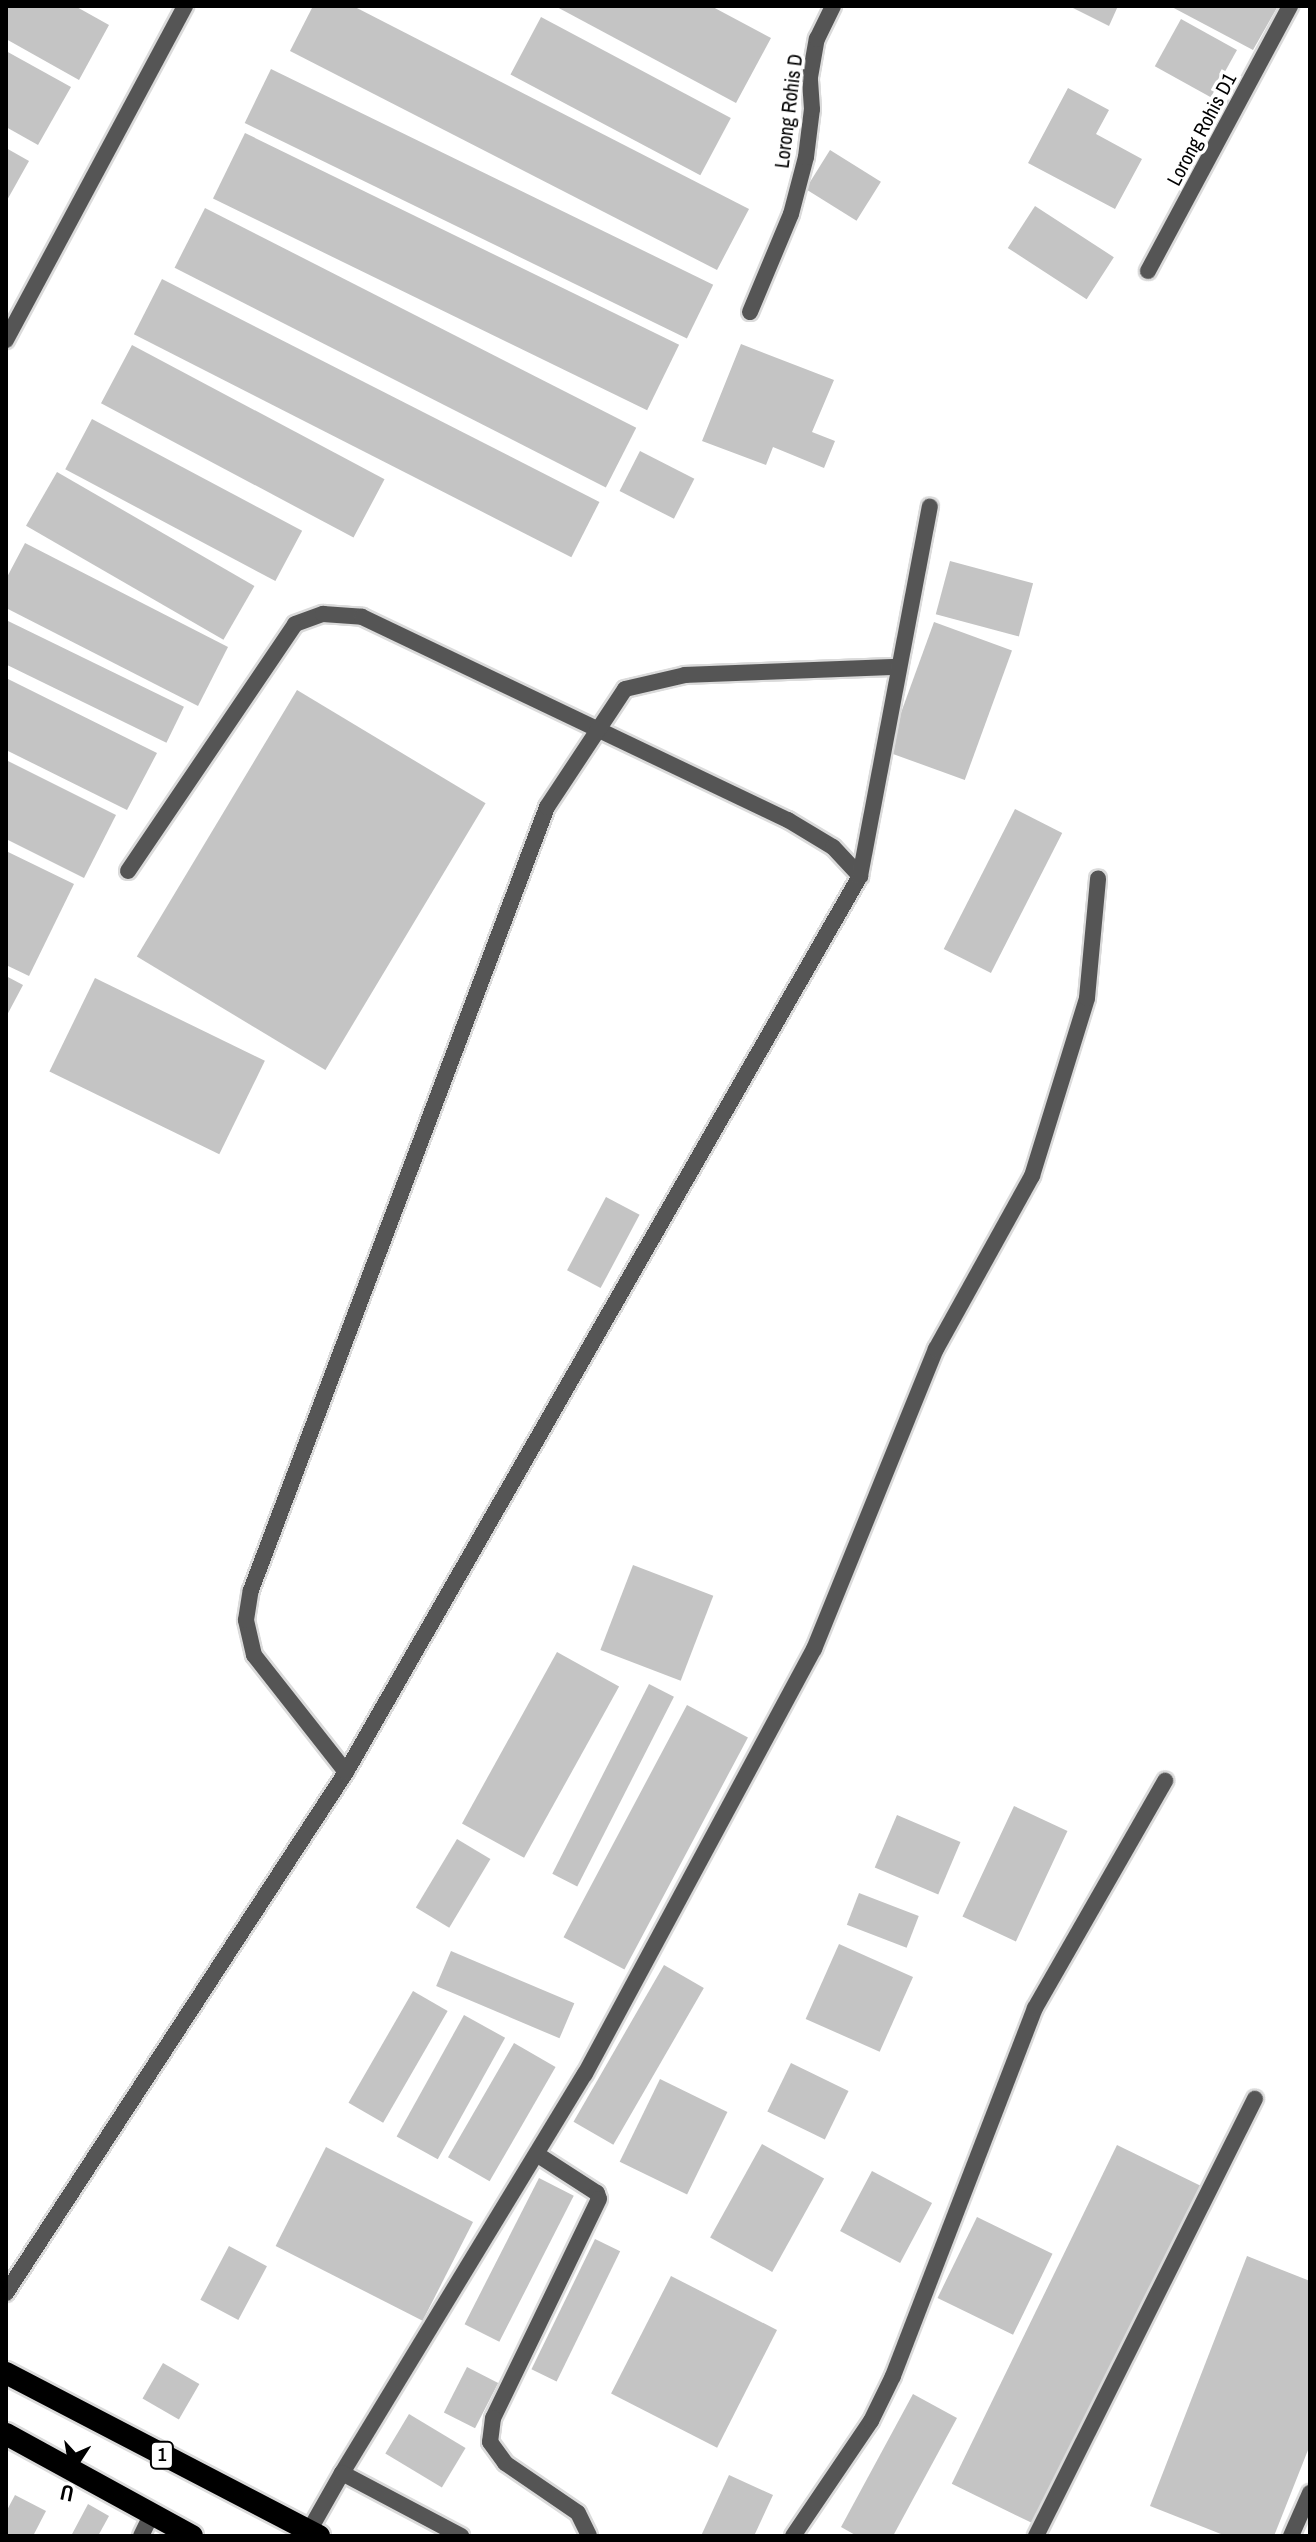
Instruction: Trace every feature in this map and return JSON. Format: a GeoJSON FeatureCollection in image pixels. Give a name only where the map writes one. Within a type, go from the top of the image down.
{"type":"FeatureCollection","features":[{"type":"Feature","properties":{"kind":"highway","name":"1"},"geometry":{"type":"LineString","coordinates":[[6,2373],[311,2534]]}},
{"type":"Feature","properties":{"kind":"highway"},"geometry":{"type":"LineString","coordinates":[[6,2434],[192,2536]]}},
{"type":"Feature","properties":{"kind":"street"},"geometry":{"type":"LineString","coordinates":[[6,340],[185,6]]}},
{"type":"Feature","properties":{"kind":"street","name":"Lorong Rohis D"},"geometry":{"type":"LineString","coordinates":[[750,312],[791,214],[806,157],[812,109],[810,77],[817,39],[833,6]]}},
{"type":"Feature","properties":{"kind":"street","name":"Lorong Rohis D1"},"geometry":{"type":"LineString","coordinates":[[1148,271],[1290,6]]}},
{"type":"Feature","properties":{"kind":"street"},"geometry":{"type":"LineString","coordinates":[[6,2293],[346,1772],[860,876],[897,667],[930,507]]}},
{"type":"Feature","properties":{"kind":"street"},"geometry":{"type":"LineString","coordinates":[[128,871],[295,624],[323,614],[362,617],[788,820],[833,847],[860,876]]}},
{"type":"Feature","properties":{"kind":"street"},"geometry":{"type":"LineString","coordinates":[[346,1772],[254,1655],[246,1620],[251,1590],[547,807],[625,689],[685,675],[897,667]]}},
{"type":"Feature","properties":{"kind":"street"},"geometry":{"type":"LineString","coordinates":[[311,2534],[342,2473],[538,2155],[814,1649],[936,1349],[1032,1176],[1087,998],[1098,879]]}},
{"type":"Feature","properties":{"kind":"street"},"geometry":{"type":"LineString","coordinates":[[793,2536],[871,2421],[893,2376],[1035,2008],[1165,1781]]}},
{"type":"Feature","properties":{"kind":"street"},"geometry":{"type":"LineString","coordinates":[[1036,2536],[1255,2099]]}},
{"type":"Feature","properties":{"kind":"street"},"geometry":{"type":"LineString","coordinates":[[538,2155],[597,2193],[599,2199],[493,2418],[490,2442],[505,2463],[578,2513],[589,2536]]}},
{"type":"Feature","properties":{"kind":"street"},"geometry":{"type":"LineString","coordinates":[[342,2473],[461,2536]]}},
{"type":"Feature","properties":{"kind":"street"},"geometry":{"type":"LineString","coordinates":[[1291,2536],[1310,2493]]}},
{"type":"Feature","properties":{"kind":"street"},"geometry":{"type":"LineString","coordinates":[[141,2536],[152,2513]]}},
{"type":"Feature","properties":{"kind":"building"},"geometry":{"type":"Polygon","coordinates":[[[6,6],[75,6],[109,25],[79,80],[6,39],[6,6]]]}},
{"type":"Feature","properties":{"kind":"building"},"geometry":{"type":"Polygon","coordinates":[[[313,6],[353,6],[749,209],[717,270],[290,51],[313,6]]]}},
{"type":"Feature","properties":{"kind":"building"},"geometry":{"type":"Polygon","coordinates":[[[555,6],[711,6],[771,38],[736,103],[555,6]]]}},
{"type":"Feature","properties":{"kind":"building"},"geometry":{"type":"Polygon","coordinates":[[[1069,6],[1118,6],[1109,26],[1069,6]]]}},
{"type":"Feature","properties":{"kind":"building"},"geometry":{"type":"Polygon","coordinates":[[[1170,6],[1278,6],[1253,50],[1170,6]]]}},
{"type":"Feature","properties":{"kind":"building"},"geometry":{"type":"Polygon","coordinates":[[[541,17],[731,118],[700,175],[510,74],[541,17]]]}},
{"type":"Feature","properties":{"kind":"building"},"geometry":{"type":"Polygon","coordinates":[[[1181,19],[1237,50],[1211,97],[1155,66],[1181,19]]]}},
{"type":"Feature","properties":{"kind":"building"},"geometry":{"type":"Polygon","coordinates":[[[6,51],[71,87],[38,145],[6,127],[6,51]]]}},
{"type":"Feature","properties":{"kind":"building"},"geometry":{"type":"Polygon","coordinates":[[[271,69],[713,285],[687,339],[245,123],[271,69]]]}},
{"type":"Feature","properties":{"kind":"building"},"geometry":{"type":"Polygon","coordinates":[[[1068,88],[1109,110],[1096,134],[1142,159],[1115,209],[1028,163],[1068,88]]]}},
{"type":"Feature","properties":{"kind":"building"},"geometry":{"type":"Polygon","coordinates":[[[245,133],[679,345],[647,410],[213,199],[245,133]]]}},
{"type":"Feature","properties":{"kind":"building"},"geometry":{"type":"Polygon","coordinates":[[[6,148],[29,161],[6,202],[6,148]]]}},
{"type":"Feature","properties":{"kind":"building"},"geometry":{"type":"Polygon","coordinates":[[[830,150],[881,182],[857,221],[806,189],[830,150]]]}},
{"type":"Feature","properties":{"kind":"building"},"geometry":{"type":"Polygon","coordinates":[[[1035,206],[1114,257],[1087,299],[1008,248],[1035,206]]]}},
{"type":"Feature","properties":{"kind":"building"},"geometry":{"type":"Polygon","coordinates":[[[205,208],[636,428],[606,487],[175,268],[205,208]]]}},
{"type":"Feature","properties":{"kind":"building"},"geometry":{"type":"Polygon","coordinates":[[[162,279],[599,502],[571,557],[134,334],[162,279]]]}},
{"type":"Feature","properties":{"kind":"building"},"geometry":{"type":"Polygon","coordinates":[[[741,344],[834,380],[812,432],[835,441],[824,468],[773,447],[766,465],[702,441],[741,344]]]}},
{"type":"Feature","properties":{"kind":"building"},"geometry":{"type":"Polygon","coordinates":[[[132,345],[385,479],[354,538],[101,403],[132,345]]]}},
{"type":"Feature","properties":{"kind":"building"},"geometry":{"type":"Polygon","coordinates":[[[92,419],[302,531],[275,581],[65,469],[92,419]]]}},
{"type":"Feature","properties":{"kind":"building"},"geometry":{"type":"Polygon","coordinates":[[[640,451],[694,479],[674,519],[620,491],[640,451]]]}},
{"type":"Feature","properties":{"kind":"building"},"geometry":{"type":"Polygon","coordinates":[[[57,472],[254,586],[223,640],[26,526],[57,472]]]}},
{"type":"Feature","properties":{"kind":"building"},"geometry":{"type":"Polygon","coordinates":[[[25,543],[228,647],[198,706],[6,608],[6,579],[25,543]]]}},
{"type":"Feature","properties":{"kind":"building"},"geometry":{"type":"Polygon","coordinates":[[[950,561],[1033,583],[1019,636],[936,614],[950,561]]]}},
{"type":"Feature","properties":{"kind":"building"},"geometry":{"type":"Polygon","coordinates":[[[6,620],[184,707],[166,743],[6,665],[6,620]]]}},
{"type":"Feature","properties":{"kind":"building"},"geometry":{"type":"Polygon","coordinates":[[[934,622],[1012,650],[965,780],[887,752],[934,622]]]}},
{"type":"Feature","properties":{"kind":"building"},"geometry":{"type":"Polygon","coordinates":[[[6,678],[157,753],[127,810],[6,750],[6,678]]]}},
{"type":"Feature","properties":{"kind":"building"},"geometry":{"type":"Polygon","coordinates":[[[297,690],[486,803],[325,1070],[137,957],[297,690]]]}},
{"type":"Feature","properties":{"kind":"building"},"geometry":{"type":"Polygon","coordinates":[[[6,760],[116,815],[84,878],[6,839],[6,760]]]}},
{"type":"Feature","properties":{"kind":"building"},"geometry":{"type":"Polygon","coordinates":[[[1015,809],[1062,833],[991,973],[944,949],[1015,809]]]}},
{"type":"Feature","properties":{"kind":"building"},"geometry":{"type":"Polygon","coordinates":[[[6,851],[74,884],[29,976],[6,965],[6,851]]]}},
{"type":"Feature","properties":{"kind":"building"},"geometry":{"type":"Polygon","coordinates":[[[6,976],[23,985],[6,1017],[6,976]]]}},
{"type":"Feature","properties":{"kind":"building"},"geometry":{"type":"Polygon","coordinates":[[[95,978],[265,1061],[219,1154],[49,1071],[95,978]]]}},
{"type":"Feature","properties":{"kind":"building"},"geometry":{"type":"Polygon","coordinates":[[[606,1197],[640,1215],[601,1288],[567,1270],[606,1197]]]}},
{"type":"Feature","properties":{"kind":"building"},"geometry":{"type":"Polygon","coordinates":[[[633,1565],[713,1596],[681,1681],[600,1650],[633,1565]]]}},
{"type":"Feature","properties":{"kind":"building"},"geometry":{"type":"Polygon","coordinates":[[[557,1652],[619,1686],[524,1858],[462,1823],[557,1652]]]}},
{"type":"Feature","properties":{"kind":"building"},"geometry":{"type":"Polygon","coordinates":[[[649,1684],[674,1697],[577,1886],[552,1874],[649,1684]]]}},
{"type":"Feature","properties":{"kind":"building"},"geometry":{"type":"Polygon","coordinates":[[[687,1705],[748,1737],[624,1970],[564,1937],[687,1705]]]}},
{"type":"Feature","properties":{"kind":"building"},"geometry":{"type":"Polygon","coordinates":[[[1014,1806],[1067,1831],[1016,1942],[962,1917],[1014,1806]]]}},
{"type":"Feature","properties":{"kind":"building"},"geometry":{"type":"Polygon","coordinates":[[[897,1815],[961,1842],[938,1894],[875,1867],[897,1815]]]}},
{"type":"Feature","properties":{"kind":"building"},"geometry":{"type":"Polygon","coordinates":[[[457,1839],[490,1859],[449,1928],[416,1908],[457,1839]]]}},
{"type":"Feature","properties":{"kind":"building"},"geometry":{"type":"Polygon","coordinates":[[[859,1893],[919,1916],[907,1948],[847,1925],[859,1893]]]}},
{"type":"Feature","properties":{"kind":"building"},"geometry":{"type":"Polygon","coordinates":[[[839,1944],[913,1977],[880,2052],[806,2019],[839,1944]]]}},
{"type":"Feature","properties":{"kind":"building"},"geometry":{"type":"Polygon","coordinates":[[[451,1951],[574,2003],[559,2038],[436,1986],[451,1951]]]}},
{"type":"Feature","properties":{"kind":"building"},"geometry":{"type":"Polygon","coordinates":[[[664,1965],[704,1988],[613,2145],[574,2122],[664,1965]]]}},
{"type":"Feature","properties":{"kind":"building"},"geometry":{"type":"Polygon","coordinates":[[[413,1991],[448,2011],[383,2123],[349,2103],[413,1991]]]}},
{"type":"Feature","properties":{"kind":"building"},"geometry":{"type":"Polygon","coordinates":[[[464,2015],[505,2038],[438,2159],[397,2137],[464,2015]]]}},
{"type":"Feature","properties":{"kind":"building"},"geometry":{"type":"Polygon","coordinates":[[[514,2043],[556,2067],[490,2181],[448,2157],[514,2043]]]}},
{"type":"Feature","properties":{"kind":"building"},"geometry":{"type":"Polygon","coordinates":[[[791,2063],[849,2091],[825,2140],[767,2112],[791,2063]]]}},
{"type":"Feature","properties":{"kind":"building"},"geometry":{"type":"Polygon","coordinates":[[[660,2079],[727,2112],[687,2195],[620,2162],[660,2079]]]}},
{"type":"Feature","properties":{"kind":"building"},"geometry":{"type":"Polygon","coordinates":[[[762,2144],[824,2178],[772,2272],[710,2238],[762,2144]]]}},
{"type":"Feature","properties":{"kind":"building"},"geometry":{"type":"Polygon","coordinates":[[[1117,2145],[1201,2186],[1035,2525],[952,2484],[1117,2145]]]}},
{"type":"Feature","properties":{"kind":"building"},"geometry":{"type":"Polygon","coordinates":[[[326,2147],[473,2222],[423,2321],[276,2246],[326,2147]]]}},
{"type":"Feature","properties":{"kind":"building"},"geometry":{"type":"Polygon","coordinates":[[[872,2171],[932,2203],[900,2263],[840,2231],[872,2171]]]}},
{"type":"Feature","properties":{"kind":"building"},"geometry":{"type":"Polygon","coordinates":[[[539,2178],[574,2196],[499,2342],[465,2324],[539,2178]]]}},
{"type":"Feature","properties":{"kind":"building"},"geometry":{"type":"Polygon","coordinates":[[[977,2217],[1052,2254],[1013,2335],[938,2298],[977,2217]]]}},
{"type":"Feature","properties":{"kind":"building"},"geometry":{"type":"Polygon","coordinates":[[[595,2239],[620,2251],[557,2382],[531,2369],[595,2239]]]}},
{"type":"Feature","properties":{"kind":"building"},"geometry":{"type":"Polygon","coordinates":[[[229,2246],[267,2266],[238,2320],[200,2300],[229,2246]]]}},
{"type":"Feature","properties":{"kind":"building"},"geometry":{"type":"Polygon","coordinates":[[[1247,2256],[1310,2281],[1310,2445],[1274,2536],[1226,2536],[1150,2506],[1247,2256]]]}},
{"type":"Feature","properties":{"kind":"building"},"geometry":{"type":"Polygon","coordinates":[[[671,2276],[777,2330],[717,2448],[611,2394],[671,2276]]]}},
{"type":"Feature","properties":{"kind":"building"},"geometry":{"type":"Polygon","coordinates":[[[163,2363],[199,2384],[179,2420],[142,2399],[163,2363]]]}},
{"type":"Feature","properties":{"kind":"building"},"geometry":{"type":"Polygon","coordinates":[[[467,2367],[498,2383],[475,2428],[444,2412],[467,2367]]]}},
{"type":"Feature","properties":{"kind":"building"},"geometry":{"type":"Polygon","coordinates":[[[913,2394],[957,2418],[893,2536],[857,2536],[841,2527],[913,2394]]]}},
{"type":"Feature","properties":{"kind":"building"},"geometry":{"type":"Polygon","coordinates":[[[409,2414],[466,2448],[442,2487],[385,2453],[409,2414]]]}},
{"type":"Feature","properties":{"kind":"building"},"geometry":{"type":"Polygon","coordinates":[[[729,2475],[773,2495],[754,2536],[701,2536],[729,2475]]]}},
{"type":"Feature","properties":{"kind":"building"},"geometry":{"type":"Polygon","coordinates":[[[15,2495],[46,2511],[33,2536],[6,2536],[6,2512],[15,2495]]]}},
{"type":"Feature","properties":{"kind":"building"},"geometry":{"type":"Polygon","coordinates":[[[88,2504],[109,2516],[98,2536],[71,2536],[88,2504]]]}}]}
